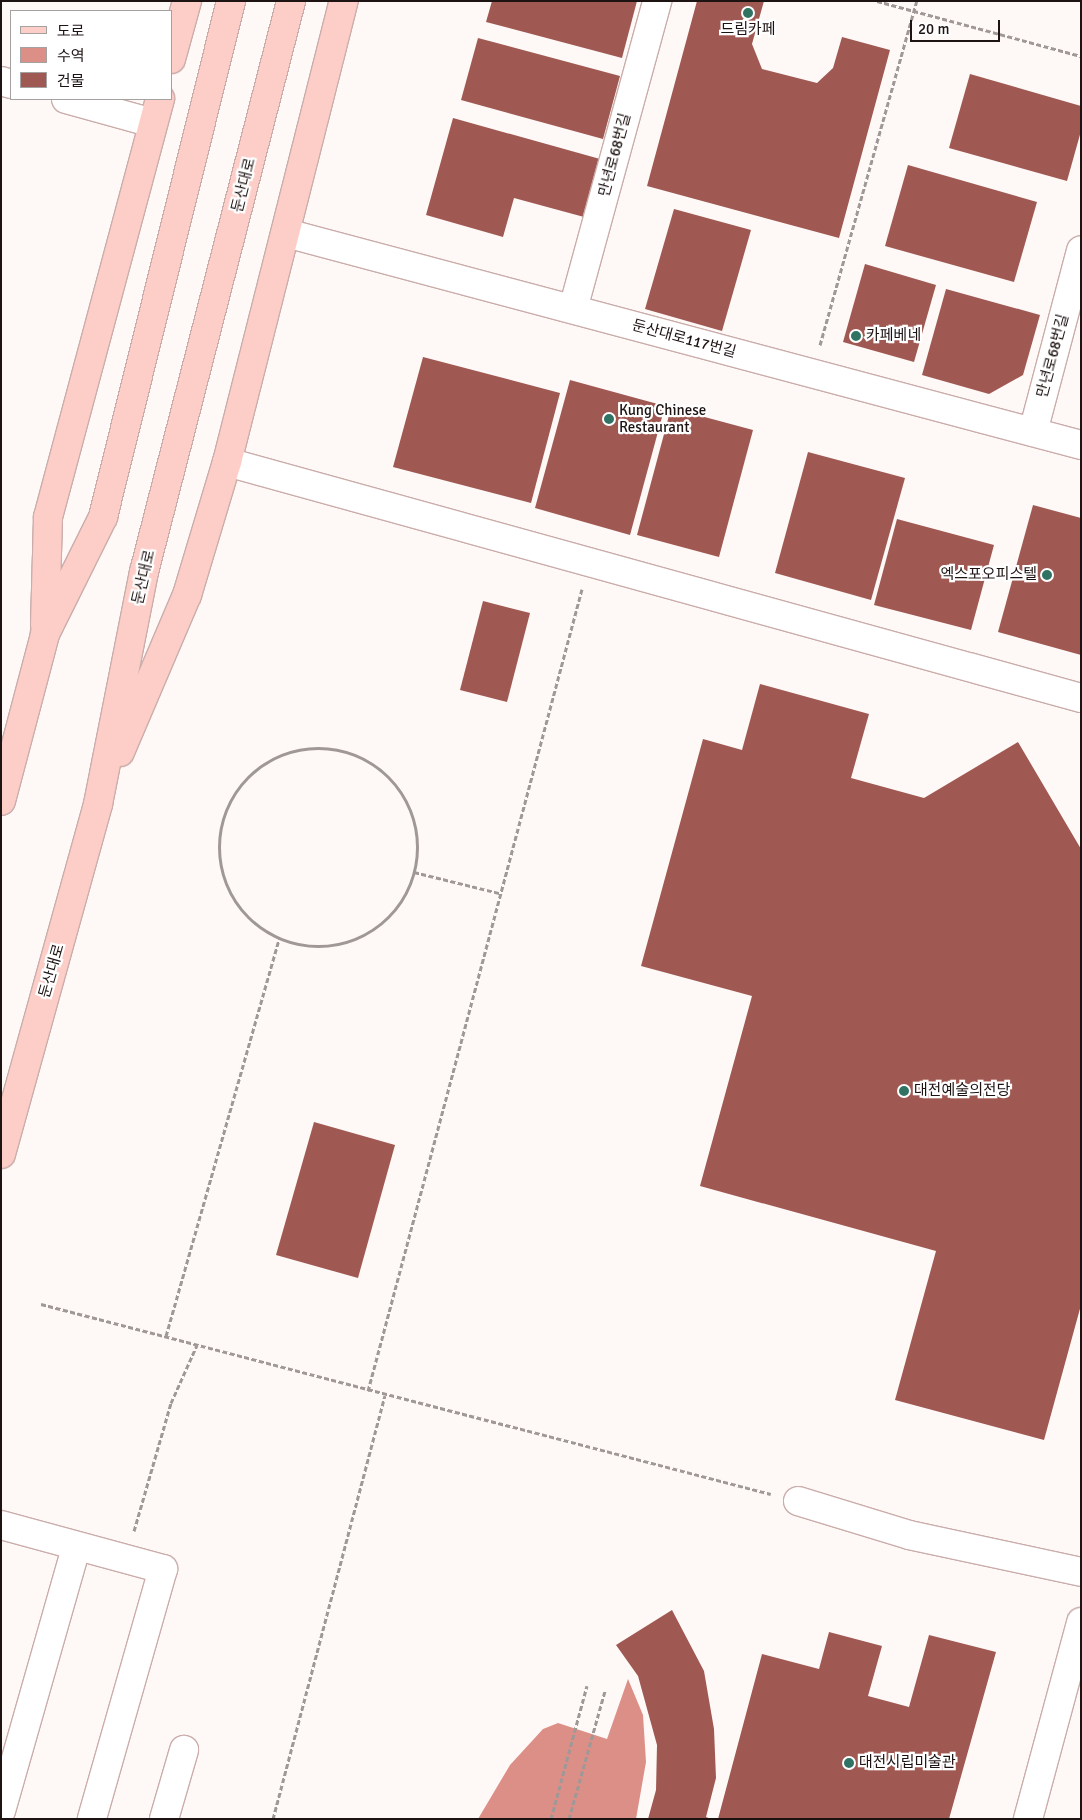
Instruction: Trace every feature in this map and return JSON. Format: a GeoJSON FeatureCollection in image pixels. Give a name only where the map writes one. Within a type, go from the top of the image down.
{"type":"FeatureCollection","features":[{"type":"Feature","properties":{"kind":"main road"},"geometry":{"type":"LineString","coordinates":[[172,55],[187,1]]}},
{"type":"Feature","properties":{"kind":"main road"},"geometry":{"type":"LineString","coordinates":[[1,801],[45,634],[103,518],[231,1]]}},
{"type":"Feature","properties":{"kind":"main road","name":"둔산대로"},"geometry":{"type":"LineString","coordinates":[[1,1154],[98,804],[144,572],[291,1]]}},
{"type":"Feature","properties":{"kind":"main road"},"geometry":{"type":"LineString","coordinates":[[98,804],[187,596],[227,462],[344,1]]}},
{"type":"Feature","properties":{"kind":"main road"},"geometry":{"type":"LineString","coordinates":[[45,634],[48,517],[157,111]]}},
{"type":"Feature","properties":{"kind":"street","name":"만년로68번길"},"geometry":{"type":"LineString","coordinates":[[573,309],[657,1]]}},
{"type":"Feature","properties":{"kind":"street"},"geometry":{"type":"LineString","coordinates":[[74,100],[157,111]]}},
{"type":"Feature","properties":{"kind":"street","name":"둔산대로117번길"},"geometry":{"type":"LineString","coordinates":[[286,233],[1081,445]]}},
{"type":"Feature","properties":{"kind":"street","name":"만년로68번길"},"geometry":{"type":"LineString","coordinates":[[1032,432],[1081,250]]}},
{"type":"Feature","properties":{"kind":"street"},"geometry":{"type":"LineString","coordinates":[[227,462],[1081,698]]}},
{"type":"Feature","properties":{"kind":"street"},"geometry":{"type":"LineString","coordinates":[[798,1501],[909,1534],[1081,1572]]}},
{"type":"Feature","properties":{"kind":"street"},"geometry":{"type":"LineString","coordinates":[[1,1525],[76,1547],[163,1569],[92,1819]]}},
{"type":"Feature","properties":{"kind":"street"},"geometry":{"type":"LineString","coordinates":[[1,1812],[76,1547]]}},
{"type":"Feature","properties":{"kind":"street"},"geometry":{"type":"LineString","coordinates":[[1028,1819],[1081,1622]]}},
{"type":"Feature","properties":{"kind":"street"},"geometry":{"type":"LineString","coordinates":[[164,1819],[184,1750]]}},
{"type":"Feature","properties":{"kind":"path"},"geometry":{"type":"LineString","coordinates":[[877,1],[1081,56]]}},
{"type":"Feature","properties":{"kind":"path"},"geometry":{"type":"LineString","coordinates":[[812,373],[917,1]]}},
{"type":"Feature","properties":{"kind":"path"},"geometry":{"type":"LineString","coordinates":[[368,1391],[499,893],[583,588]]}},
{"type":"Feature","properties":{"kind":"path"},"geometry":{"type":"LineString","coordinates":[[306,748],[337,749],[366,760],[391,779],[408,804],[417,838],[414,872],[400,903],[377,928],[346,943],[312,946],[279,939],[251,920],[230,893],[220,860],[221,829],[231,800],[250,775],[276,757],[306,748]]}},
{"type":"Feature","properties":{"kind":"path"},"geometry":{"type":"LineString","coordinates":[[414,872],[499,893]]}},
{"type":"Feature","properties":{"kind":"path"},"geometry":{"type":"LineString","coordinates":[[166,1336],[279,939]]}},
{"type":"Feature","properties":{"kind":"path"},"geometry":{"type":"LineString","coordinates":[[41,1304],[385,1396],[798,1501]]}},
{"type":"Feature","properties":{"kind":"path"},"geometry":{"type":"LineString","coordinates":[[133,1535],[171,1403],[197,1345]]}},
{"type":"Feature","properties":{"kind":"path"},"geometry":{"type":"LineString","coordinates":[[273,1819],[385,1396]]}},
{"type":"Feature","properties":{"kind":"path"},"geometry":{"type":"LineString","coordinates":[[551,1819],[587,1687]]}},
{"type":"Feature","properties":{"kind":"path"},"geometry":{"type":"LineString","coordinates":[[569,1819],[605,1692]]}},
{"type":"Feature","properties":{"kind":"water"},"geometry":{"type":"Polygon","coordinates":[[[628,1679],[643,1715],[646,1762],[636,1819],[478,1819],[510,1765],[543,1729],[558,1723],[607,1739],[628,1679]]]}},
{"type":"Feature","properties":{"kind":"building"},"geometry":{"type":"Polygon","coordinates":[[[492,1],[637,1],[622,58],[486,22],[492,1]]]}},
{"type":"Feature","properties":{"kind":"building"},"geometry":{"type":"Polygon","coordinates":[[[697,1],[764,1],[752,44],[762,69],[817,83],[833,68],[842,37],[890,50],[839,238],[647,186],[697,1]]]}},
{"type":"Feature","properties":{"kind":"building"},"geometry":{"type":"Polygon","coordinates":[[[478,38],[620,76],[603,139],[461,100],[478,38]]]}},
{"type":"Feature","properties":{"kind":"building"},"geometry":{"type":"Polygon","coordinates":[[[970,74],[1081,106],[1081,131],[1067,181],[949,148],[970,74]]]}},
{"type":"Feature","properties":{"kind":"building"},"geometry":{"type":"Polygon","coordinates":[[[453,118],[600,159],[584,217],[514,198],[503,237],[426,215],[453,118]]]}},
{"type":"Feature","properties":{"kind":"building"},"geometry":{"type":"Polygon","coordinates":[[[908,165],[1037,202],[1014,282],[885,246],[908,165]]]}},
{"type":"Feature","properties":{"kind":"building"},"geometry":{"type":"Polygon","coordinates":[[[674,209],[751,230],[722,331],[645,309],[674,209]]]}},
{"type":"Feature","properties":{"kind":"building"},"geometry":{"type":"Polygon","coordinates":[[[865,264],[936,285],[914,362],[843,342],[865,264]]]}},
{"type":"Feature","properties":{"kind":"building"},"geometry":{"type":"Polygon","coordinates":[[[946,289],[1040,315],[1023,375],[989,394],[922,375],[946,289]]]}},
{"type":"Feature","properties":{"kind":"building"},"geometry":{"type":"Polygon","coordinates":[[[423,357],[560,393],[531,503],[393,467],[423,357]]]}},
{"type":"Feature","properties":{"kind":"building"},"geometry":{"type":"Polygon","coordinates":[[[570,380],[665,406],[630,535],[535,508],[570,380]]]}},
{"type":"Feature","properties":{"kind":"building"},"geometry":{"type":"Polygon","coordinates":[[[671,408],[753,430],[719,557],[637,535],[671,408]]]}},
{"type":"Feature","properties":{"kind":"building"},"geometry":{"type":"Polygon","coordinates":[[[808,452],[905,478],[871,600],[775,573],[808,452]]]}},
{"type":"Feature","properties":{"kind":"building","name":"엑스포오피스텔"},"geometry":{"type":"Polygon","coordinates":[[[1033,505],[1081,518],[1081,655],[998,632],[1033,505]]]}},
{"type":"Feature","properties":{"kind":"building"},"geometry":{"type":"Polygon","coordinates":[[[897,519],[994,545],[971,630],[874,605],[897,519]]]}},
{"type":"Feature","properties":{"kind":"building"},"geometry":{"type":"Polygon","coordinates":[[[483,601],[530,613],[507,702],[460,690],[483,601]]]}},
{"type":"Feature","properties":{"kind":"building","name":"대전예술의전당"},"geometry":{"type":"Polygon","coordinates":[[[760,684],[869,714],[851,778],[924,798],[1018,742],[1081,849],[1081,1305],[1044,1440],[895,1400],[936,1251],[700,1186],[752,996],[641,966],[703,739],[742,750],[760,684]]]}},
{"type":"Feature","properties":{"kind":"building"},"geometry":{"type":"Polygon","coordinates":[[[314,1122],[395,1145],[358,1278],[276,1255],[314,1122]]]}},
{"type":"Feature","properties":{"kind":"building"},"geometry":{"type":"Polygon","coordinates":[[[672,1610],[704,1671],[714,1729],[716,1778],[706,1817],[711,1819],[648,1819],[656,1790],[657,1745],[638,1676],[616,1645],[672,1610]]]}},
{"type":"Feature","properties":{"kind":"building","name":"대전시립미술관"},"geometry":{"type":"Polygon","coordinates":[[[829,1632],[882,1646],[868,1696],[909,1707],[929,1635],[996,1652],[949,1819],[718,1819],[762,1654],[819,1669],[829,1632]]]}},
{"type":"Feature","properties":{"kind":"place","name":"드림카페"},"geometry":{"type":"Point","coordinates":[748,13]}},
{"type":"Feature","properties":{"kind":"place","name":"카페베네"},"geometry":{"type":"Point","coordinates":[856,336]}},
{"type":"Feature","properties":{"kind":"place","name":"Kung Chinese Restaurant"},"geometry":{"type":"Point","coordinates":[609,419]}},
{"type":"Feature","properties":{"kind":"place","name":"엑스포오피스텔"},"geometry":{"type":"Point","coordinates":[1047,575]}},
{"type":"Feature","properties":{"kind":"place","name":"대전예술의전당"},"geometry":{"type":"Point","coordinates":[904,1091]}},
{"type":"Feature","properties":{"kind":"place","name":"대전시립미술관"},"geometry":{"type":"Point","coordinates":[849,1763]}}]}
